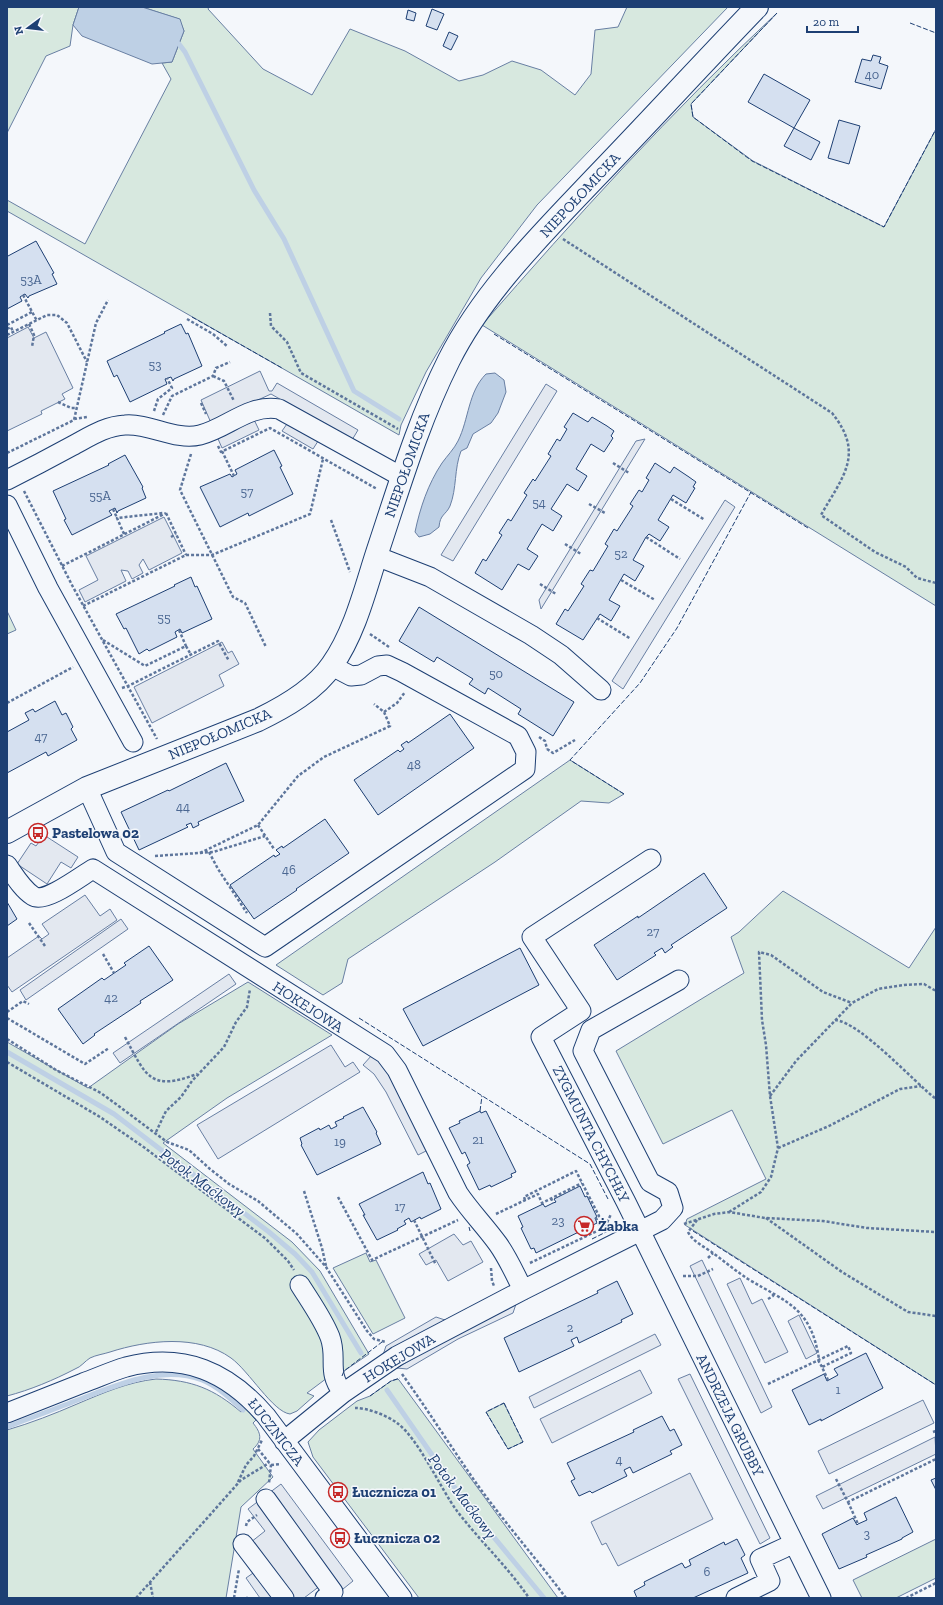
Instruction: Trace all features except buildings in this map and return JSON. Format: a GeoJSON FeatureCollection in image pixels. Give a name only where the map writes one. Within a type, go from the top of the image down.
{"type":"FeatureCollection","features":[{"type":"Feature","properties":{"kind":"main road","name":"NIEPOŁOMICKA"},"geometry":{"type":"LineString","coordinates":[[7,832],[87,788],[258,720],[279,709],[316,683],[332,666],[347,636],[376,556],[414,438],[426,408],[450,358],[469,324],[486,301],[548,229],[757,7]]}},
{"type":"Feature","properties":{"kind":"street"},"geometry":{"type":"LineString","coordinates":[[7,480],[108,428],[136,425],[186,436],[194,436],[210,431],[261,408],[279,408],[402,477]]}},
{"type":"Feature","properties":{"kind":"street"},"geometry":{"type":"LineString","coordinates":[[7,505],[48,588],[133,742]]}},
{"type":"Feature","properties":{"kind":"street"},"geometry":{"type":"LineString","coordinates":[[376,556],[430,577],[531,635],[562,655],[601,690]]}},
{"type":"Feature","properties":{"kind":"street"},"geometry":{"type":"LineString","coordinates":[[87,788],[116,852],[265,947],[525,769],[526,752],[518,736],[413,678],[387,665],[378,666],[361,675],[351,676],[332,666]]}},
{"type":"Feature","properties":{"kind":"street","name":"ZYGMUNTA CHYCHŁY"},"geometry":{"type":"LineString","coordinates":[[640,1231],[541,1037],[581,1012],[532,937],[651,859]]}},
{"type":"Feature","properties":{"kind":"street","name":"HOKEJOWA"},"geometry":{"type":"LineString","coordinates":[[7,865],[22,887],[34,897],[40,898],[46,898],[93,869],[385,1054],[397,1070],[458,1193],[501,1250],[522,1290]]}},
{"type":"Feature","properties":{"kind":"street","name":"HOKEJOWA"},"geometry":{"type":"LineString","coordinates":[[284,1441],[348,1401],[397,1356],[522,1290],[662,1220],[673,1208],[668,1192],[650,1182],[583,1051],[591,1030],[679,980]]}},
{"type":"Feature","properties":{"kind":"street","name":"ANDRZEJA GRUBBY"},"geometry":{"type":"LineString","coordinates":[[640,1231],[821,1598]]}},
{"type":"Feature","properties":{"kind":"street"},"geometry":{"type":"LineString","coordinates":[[300,1285],[329,1336],[332,1346],[333,1374],[335,1383],[348,1401]]}},
{"type":"Feature","properties":{"kind":"street","name":"ŁUCZNICZA"},"geometry":{"type":"LineString","coordinates":[[7,1413],[124,1367],[145,1363],[170,1362],[191,1365],[225,1378],[250,1398],[402,1598]]}},
{"type":"Feature","properties":{"kind":"street"},"geometry":{"type":"LineString","coordinates":[[266,1499],[333,1592],[325,1598]]}},
{"type":"Feature","properties":{"kind":"street"},"geometry":{"type":"LineString","coordinates":[[243,1544],[284,1598]]}},
{"type":"Feature","properties":{"kind":"street"},"geometry":{"type":"LineString","coordinates":[[736,1598],[770,1581],[760,1559],[784,1548]]}},
{"type":"Feature","properties":{"kind":"path"},"geometry":{"type":"LineString","coordinates":[[548,229],[832,413],[846,434],[850,449],[845,472],[821,515],[876,552],[906,567],[917,578],[936,583]]}},
{"type":"Feature","properties":{"kind":"path"},"geometry":{"type":"LineString","coordinates":[[23,295],[37,321]]}},
{"type":"Feature","properties":{"kind":"path"},"geometry":{"type":"LineString","coordinates":[[74,420],[96,323],[108,300]]}},
{"type":"Feature","properties":{"kind":"path"},"geometry":{"type":"LineString","coordinates":[[7,325],[32,312]]}},
{"type":"Feature","properties":{"kind":"path"},"geometry":{"type":"LineString","coordinates":[[270,313],[271,326],[287,342],[301,373],[414,438]]}},
{"type":"Feature","properties":{"kind":"path"},"geometry":{"type":"LineString","coordinates":[[7,335],[47,316],[57,315],[67,323],[87,363]]}},
{"type":"Feature","properties":{"kind":"path"},"geometry":{"type":"LineString","coordinates":[[186,319],[212,334],[228,347]]}},
{"type":"Feature","properties":{"kind":"path"},"geometry":{"type":"LineString","coordinates":[[29,324],[34,335],[32,347]]}},
{"type":"Feature","properties":{"kind":"path"},"geometry":{"type":"LineString","coordinates":[[7,329],[11,327],[13,332]]}},
{"type":"Feature","properties":{"kind":"path"},"geometry":{"type":"LineString","coordinates":[[214,376],[216,368],[230,362]]}},
{"type":"Feature","properties":{"kind":"path"},"geometry":{"type":"LineString","coordinates":[[161,418],[169,400],[176,394],[214,376]]}},
{"type":"Feature","properties":{"kind":"path"},"geometry":{"type":"LineString","coordinates":[[214,376],[224,381],[242,416]]}},
{"type":"Feature","properties":{"kind":"path"},"geometry":{"type":"LineString","coordinates":[[167,378],[176,394]]}},
{"type":"Feature","properties":{"kind":"path"},"geometry":{"type":"LineString","coordinates":[[153,413],[158,398],[172,388]]}},
{"type":"Feature","properties":{"kind":"path"},"geometry":{"type":"LineString","coordinates":[[58,402],[71,408],[77,408]]}},
{"type":"Feature","properties":{"kind":"path"},"geometry":{"type":"LineString","coordinates":[[7,453],[74,420],[83,417],[90,417]]}},
{"type":"Feature","properties":{"kind":"path"},"geometry":{"type":"LineString","coordinates":[[222,451],[270,428],[378,490]]}},
{"type":"Feature","properties":{"kind":"path"},"geometry":{"type":"LineString","coordinates":[[215,441],[221,452],[222,451],[234,476]]}},
{"type":"Feature","properties":{"kind":"path"},"geometry":{"type":"LineString","coordinates":[[197,450],[192,453],[180,490],[233,597],[245,603],[266,647]]}},
{"type":"Feature","properties":{"kind":"path"},"geometry":{"type":"LineString","coordinates":[[83,606],[186,555],[212,555],[310,514],[323,459]]}},
{"type":"Feature","properties":{"kind":"path"},"geometry":{"type":"LineString","coordinates":[[614,463],[629,473]]}},
{"type":"Feature","properties":{"kind":"path"},"geometry":{"type":"LineString","coordinates":[[25,492],[83,606],[158,741]]}},
{"type":"Feature","properties":{"kind":"path"},"geometry":{"type":"LineString","coordinates":[[671,499],[705,520]]}},
{"type":"Feature","properties":{"kind":"path"},"geometry":{"type":"LineString","coordinates":[[589,504],[605,514]]}},
{"type":"Feature","properties":{"kind":"path"},"geometry":{"type":"LineString","coordinates":[[112,509],[124,534]]}},
{"type":"Feature","properties":{"kind":"path"},"geometry":{"type":"LineString","coordinates":[[166,513],[186,555]]}},
{"type":"Feature","properties":{"kind":"path"},"geometry":{"type":"LineString","coordinates":[[62,566],[166,513]]}},
{"type":"Feature","properties":{"kind":"path"},"geometry":{"type":"LineString","coordinates":[[117,518],[166,513]]}},
{"type":"Feature","properties":{"kind":"path"},"geometry":{"type":"LineString","coordinates":[[331,520],[352,578]]}},
{"type":"Feature","properties":{"kind":"path"},"geometry":{"type":"LineString","coordinates":[[171,537],[176,534]]}},
{"type":"Feature","properties":{"kind":"path"},"geometry":{"type":"LineString","coordinates":[[646,537],[680,559]]}},
{"type":"Feature","properties":{"kind":"path"},"geometry":{"type":"LineString","coordinates":[[565,544],[581,554]]}},
{"type":"Feature","properties":{"kind":"path"},"geometry":{"type":"LineString","coordinates":[[621,580],[655,600]]}},
{"type":"Feature","properties":{"kind":"path"},"geometry":{"type":"LineString","coordinates":[[540,584],[556,594]]}},
{"type":"Feature","properties":{"kind":"path"},"geometry":{"type":"LineString","coordinates":[[598,618],[631,639]]}},
{"type":"Feature","properties":{"kind":"path"},"geometry":{"type":"LineString","coordinates":[[179,630],[191,655]]}},
{"type":"Feature","properties":{"kind":"path"},"geometry":{"type":"LineString","coordinates":[[102,639],[145,666],[186,646]]}},
{"type":"Feature","properties":{"kind":"path"},"geometry":{"type":"LineString","coordinates":[[108,696],[218,641],[229,661]]}},
{"type":"Feature","properties":{"kind":"path"},"geometry":{"type":"LineString","coordinates":[[381,647],[382,642]]}},
{"type":"Feature","properties":{"kind":"path"},"geometry":{"type":"LineString","coordinates":[[7,703],[87,659]]}},
{"type":"Feature","properties":{"kind":"path"},"geometry":{"type":"LineString","coordinates":[[384,712],[397,703],[413,678]]}},
{"type":"Feature","properties":{"kind":"path"},"geometry":{"type":"LineString","coordinates":[[200,853],[258,825],[298,776],[324,757],[390,726],[384,712],[374,704]]}},
{"type":"Feature","properties":{"kind":"path"},"geometry":{"type":"LineString","coordinates":[[526,752],[547,749],[553,753],[575,740]]}},
{"type":"Feature","properties":{"kind":"path"},"geometry":{"type":"LineString","coordinates":[[545,741],[547,749]]}},
{"type":"Feature","properties":{"kind":"path"},"geometry":{"type":"LineString","coordinates":[[258,825],[274,849]]}},
{"type":"Feature","properties":{"kind":"path"},"geometry":{"type":"LineString","coordinates":[[153,856],[209,852],[265,836]]}},
{"type":"Feature","properties":{"kind":"path"},"geometry":{"type":"LineString","coordinates":[[209,852],[218,869],[251,920]]}},
{"type":"Feature","properties":{"kind":"path"},"geometry":{"type":"LineString","coordinates":[[29,923],[45,946]]}},
{"type":"Feature","properties":{"kind":"path"},"geometry":{"type":"LineString","coordinates":[[683,1224],[729,1212],[761,1192],[771,1177],[778,1148],[770,1096],[766,1045],[762,1020],[759,952],[770,955],[823,992],[852,1003]]}},
{"type":"Feature","properties":{"kind":"path"},"geometry":{"type":"LineString","coordinates":[[103,954],[114,973]]}},
{"type":"Feature","properties":{"kind":"path"},"geometry":{"type":"LineString","coordinates":[[770,1096],[796,1061],[852,1003],[878,989],[904,985],[924,984],[936,991]]}},
{"type":"Feature","properties":{"kind":"path"},"geometry":{"type":"LineString","coordinates":[[156,1132],[166,1111],[181,1097],[198,1074],[224,1047],[236,1022],[247,1007],[250,988]]}},
{"type":"Feature","properties":{"kind":"path"},"geometry":{"type":"LineString","coordinates":[[7,1012],[23,1001],[29,1004]]}},
{"type":"Feature","properties":{"kind":"path"},"geometry":{"type":"LineString","coordinates":[[7,1018],[85,1064],[110,1048]]}},
{"type":"Feature","properties":{"kind":"path"},"geometry":{"type":"LineString","coordinates":[[835,1020],[852,1026],[903,1068],[936,1099]]}},
{"type":"Feature","properties":{"kind":"path"},"geometry":{"type":"LineString","coordinates":[[125,1037],[146,1074],[158,1081],[177,1082],[198,1074]]}},
{"type":"Feature","properties":{"kind":"path"},"geometry":{"type":"LineString","coordinates":[[7,1039],[56,1070],[101,1092],[156,1132],[167,1142],[189,1150],[210,1170],[229,1184],[258,1201],[297,1234],[326,1267],[367,1331],[374,1339],[386,1343]]}},
{"type":"Feature","properties":{"kind":"path"},"geometry":{"type":"LineString","coordinates":[[7,1062],[100,1116],[252,1228],[266,1239],[288,1261],[300,1280],[300,1285]]}},
{"type":"Feature","properties":{"kind":"path"},"geometry":{"type":"LineString","coordinates":[[778,1148],[829,1126],[900,1089],[921,1086]]}},
{"type":"Feature","properties":{"kind":"path"},"geometry":{"type":"LineString","coordinates":[[526,1200],[524,1197],[576,1171],[599,1216],[596,1218],[601,1229]]}},
{"type":"Feature","properties":{"kind":"path"},"geometry":{"type":"LineString","coordinates":[[338,1197],[372,1260],[463,1218],[470,1226],[538,1194],[542,1203],[582,1183]]}},
{"type":"Feature","properties":{"kind":"path"},"geometry":{"type":"LineString","coordinates":[[304,1191],[322,1248],[326,1267]]}},
{"type":"Feature","properties":{"kind":"path"},"geometry":{"type":"LineString","coordinates":[[551,1198],[553,1203]]}},
{"type":"Feature","properties":{"kind":"path"},"geometry":{"type":"LineString","coordinates":[[530,1263],[607,1226],[613,1211]]}},
{"type":"Feature","properties":{"kind":"path"},"geometry":{"type":"LineString","coordinates":[[729,1212],[765,1218],[823,1221],[867,1228],[936,1232]]}},
{"type":"Feature","properties":{"kind":"path"},"geometry":{"type":"LineString","coordinates":[[765,1218],[842,1272],[908,1312],[936,1316]]}},
{"type":"Feature","properties":{"kind":"path"},"geometry":{"type":"LineString","coordinates":[[698,1219],[688,1232],[696,1241],[744,1276],[773,1292],[800,1311],[811,1329],[819,1360],[828,1380]]}},
{"type":"Feature","properties":{"kind":"path"},"geometry":{"type":"LineString","coordinates":[[414,1220],[436,1265]]}},
{"type":"Feature","properties":{"kind":"path"},"geometry":{"type":"LineString","coordinates":[[708,1258],[713,1253]]}},
{"type":"Feature","properties":{"kind":"path"},"geometry":{"type":"LineString","coordinates":[[676,1276],[698,1276],[713,1269]]}},
{"type":"Feature","properties":{"kind":"path"},"geometry":{"type":"LineString","coordinates":[[768,1299],[773,1296],[773,1292]]}},
{"type":"Feature","properties":{"kind":"path"},"geometry":{"type":"LineString","coordinates":[[931,1315],[936,1320]]}},
{"type":"Feature","properties":{"kind":"path"},"geometry":{"type":"LineString","coordinates":[[768,1384],[848,1346],[851,1353],[822,1367]]}},
{"type":"Feature","properties":{"kind":"path"},"geometry":{"type":"LineString","coordinates":[[396,1376],[408,1370]]}},
{"type":"Feature","properties":{"kind":"path"},"geometry":{"type":"LineString","coordinates":[[402,1374],[435,1420],[474,1480],[515,1535],[566,1598]]}},
{"type":"Feature","properties":{"kind":"path"},"geometry":{"type":"LineString","coordinates":[[348,1401],[397,1423],[412,1439],[457,1510],[518,1582],[529,1598]]}},
{"type":"Feature","properties":{"kind":"path"},"geometry":{"type":"LineString","coordinates":[[136,1598],[237,1485],[270,1464],[258,1449],[246,1465],[237,1485]]}},
{"type":"Feature","properties":{"kind":"path"},"geometry":{"type":"LineString","coordinates":[[848,1502],[936,1459]]}},
{"type":"Feature","properties":{"kind":"path"},"geometry":{"type":"LineString","coordinates":[[836,1479],[858,1524]]}},
{"type":"Feature","properties":{"kind":"path"},"geometry":{"type":"LineString","coordinates":[[150,1582],[153,1598]]}},
{"type":"Feature","properties":{"kind":"path"},"geometry":{"type":"LineString","coordinates":[[906,1598],[936,1583]]}},
{"type":"Feature","properties":{"kind":"shaded area"},"geometry":{"type":"Polygon","coordinates":[[[7,7],[79,7],[73,25],[70,46],[46,56],[7,133],[7,7]]]}},
{"type":"Feature","properties":{"kind":"shaded area"},"geometry":{"type":"Polygon","coordinates":[[[142,7],[209,7],[208,9],[263,69],[312,95],[350,29],[405,51],[459,81],[483,75],[512,61],[541,70],[575,95],[591,74],[595,30],[618,27],[627,7],[728,7],[537,205],[481,278],[426,372],[401,425],[399,435],[7,211],[7,200],[85,244],[171,79],[162,63],[172,62],[184,31],[179,19],[142,7]]]}},
{"type":"Feature","properties":{"kind":"shaded area"},"geometry":{"type":"Polygon","coordinates":[[[777,13],[691,104],[693,117],[753,161],[884,227],[936,129],[936,606],[482,325],[625,165],[738,50],[777,13]]]}},
{"type":"Feature","properties":{"kind":"shaded area"},"geometry":{"type":"Polygon","coordinates":[[[28,327],[34,338],[46,332],[73,388],[62,394],[65,399],[41,411],[42,414],[7,431],[7,338],[28,327]]]}},
{"type":"Feature","properties":{"kind":"shaded area"},"geometry":{"type":"Polygon","coordinates":[[[260,371],[269,391],[272,391],[277,383],[358,430],[352,440],[271,394],[247,405],[259,430],[222,448],[201,400],[260,371]]]}},
{"type":"Feature","properties":{"kind":"shaded area"},"geometry":{"type":"Polygon","coordinates":[[[546,384],[557,391],[453,561],[441,555],[546,384]]]}},
{"type":"Feature","properties":{"kind":"shaded area"},"geometry":{"type":"Polygon","coordinates":[[[289,421],[320,438],[313,449],[282,431],[289,421]]]}},
{"type":"Feature","properties":{"kind":"shaded area"},"geometry":{"type":"Polygon","coordinates":[[[645,439],[541,609],[539,600],[636,441],[645,439]]]}},
{"type":"Feature","properties":{"kind":"shaded area"},"geometry":{"type":"Polygon","coordinates":[[[725,500],[735,507],[623,689],[612,681],[725,500]]]}},
{"type":"Feature","properties":{"kind":"shaded area"},"geometry":{"type":"Polygon","coordinates":[[[164,517],[182,553],[149,570],[143,559],[139,565],[143,573],[132,579],[128,571],[121,570],[126,581],[85,602],[79,590],[98,580],[86,556],[164,517]]]}},
{"type":"Feature","properties":{"kind":"shaded area"},"geometry":{"type":"Polygon","coordinates":[[[7,611],[16,630],[7,634],[7,611]]]}},
{"type":"Feature","properties":{"kind":"shaded area"},"geometry":{"type":"Polygon","coordinates":[[[222,642],[228,653],[232,651],[239,664],[219,675],[224,686],[152,723],[134,687],[222,642]]]}},
{"type":"Feature","properties":{"kind":"shaded area"},"geometry":{"type":"Polygon","coordinates":[[[570,760],[624,794],[609,803],[581,801],[495,862],[348,959],[342,983],[323,995],[276,965],[570,760]]]}},
{"type":"Feature","properties":{"kind":"shaded area"},"geometry":{"type":"Polygon","coordinates":[[[44,835],[78,857],[71,868],[61,862],[47,884],[17,864],[31,843],[36,846],[44,835]]]}},
{"type":"Feature","properties":{"kind":"shaded area"},"geometry":{"type":"Polygon","coordinates":[[[783,891],[909,968],[936,927],[936,1385],[685,1225],[687,1219],[766,1179],[732,1110],[663,1144],[616,1051],[744,973],[731,937],[739,932],[783,891]]]}},
{"type":"Feature","properties":{"kind":"shaded area"},"geometry":{"type":"Polygon","coordinates":[[[85,895],[100,916],[110,909],[117,920],[12,992],[7,985],[7,958],[39,936],[42,939],[49,934],[42,924],[85,895]]]}},
{"type":"Feature","properties":{"kind":"shaded area"},"geometry":{"type":"Polygon","coordinates":[[[121,919],[128,929],[26,1000],[20,990],[121,919]]]}},
{"type":"Feature","properties":{"kind":"shaded area"},"geometry":{"type":"Polygon","coordinates":[[[229,974],[236,984],[120,1063],[113,1053],[229,974]]]}},
{"type":"Feature","properties":{"kind":"shaded area"},"geometry":{"type":"Polygon","coordinates":[[[248,982],[332,1035],[227,1098],[163,1143],[292,1242],[320,1271],[369,1354],[344,1371],[342,1376],[327,1378],[307,1393],[314,1396],[297,1411],[290,1414],[283,1412],[276,1406],[231,1358],[218,1350],[188,1342],[156,1342],[140,1344],[97,1355],[90,1358],[79,1367],[59,1377],[33,1388],[7,1396],[7,1042],[88,1088],[178,1024],[248,982]]]}},
{"type":"Feature","properties":{"kind":"shaded area"},"geometry":{"type":"Polygon","coordinates":[[[331,1045],[345,1067],[353,1062],[360,1072],[218,1159],[197,1125],[331,1045]]]}},
{"type":"Feature","properties":{"kind":"shaded area"},"geometry":{"type":"Polygon","coordinates":[[[372,1055],[393,1079],[428,1150],[418,1155],[386,1092],[374,1074],[363,1065],[372,1055]]]}},
{"type":"Feature","properties":{"kind":"shaded area"},"geometry":{"type":"Polygon","coordinates":[[[454,1234],[463,1245],[471,1241],[483,1262],[448,1281],[436,1260],[426,1265],[419,1254],[454,1234]]]}},
{"type":"Feature","properties":{"kind":"shaded area"},"geometry":{"type":"Polygon","coordinates":[[[366,1253],[370,1262],[376,1260],[405,1318],[373,1334],[333,1268],[366,1253]]]}},
{"type":"Feature","properties":{"kind":"shaded area"},"geometry":{"type":"Polygon","coordinates":[[[702,1260],[772,1407],[761,1413],[690,1266],[702,1260]]]}},
{"type":"Feature","properties":{"kind":"shaded area"},"geometry":{"type":"Polygon","coordinates":[[[740,1278],[752,1304],[762,1299],[788,1352],[765,1363],[727,1284],[740,1278]]]}},
{"type":"Feature","properties":{"kind":"shaded area"},"geometry":{"type":"Polygon","coordinates":[[[516,1304],[513,1313],[458,1339],[407,1369],[397,1368],[433,1347],[516,1304]]]}},
{"type":"Feature","properties":{"kind":"shaded area"},"geometry":{"type":"Polygon","coordinates":[[[799,1315],[817,1353],[806,1359],[788,1321],[799,1315]]]}},
{"type":"Feature","properties":{"kind":"shaded area"},"geometry":{"type":"Polygon","coordinates":[[[436,1317],[445,1320],[383,1355],[386,1346],[436,1317]]]}},
{"type":"Feature","properties":{"kind":"shaded area"},"geometry":{"type":"Polygon","coordinates":[[[655,1334],[661,1345],[534,1408],[529,1397],[655,1334]]]}},
{"type":"Feature","properties":{"kind":"shaded area"},"geometry":{"type":"Polygon","coordinates":[[[640,1370],[652,1393],[552,1443],[540,1419],[640,1370]]]}},
{"type":"Feature","properties":{"kind":"shaded area"},"geometry":{"type":"Polygon","coordinates":[[[690,1374],[770,1538],[760,1544],[678,1379],[690,1374]]]}},
{"type":"Feature","properties":{"kind":"shaded area"},"geometry":{"type":"Polygon","coordinates":[[[156,1379],[181,1381],[202,1387],[221,1397],[241,1412],[246,1408],[256,1420],[253,1423],[258,1430],[260,1439],[253,1449],[273,1477],[241,1507],[226,1598],[7,1598],[7,1430],[42,1418],[116,1388],[146,1380],[156,1379]]]}},
{"type":"Feature","properties":{"kind":"shaded area"},"geometry":{"type":"Polygon","coordinates":[[[398,1379],[558,1598],[419,1598],[313,1457],[308,1442],[319,1430],[357,1401],[370,1396],[391,1381],[398,1379]]]}},
{"type":"Feature","properties":{"kind":"shaded area"},"geometry":{"type":"Polygon","coordinates":[[[923,1400],[934,1423],[829,1474],[818,1451],[923,1400]]]}},
{"type":"Feature","properties":{"kind":"shaded area"},"geometry":{"type":"Polygon","coordinates":[[[504,1403],[523,1442],[508,1449],[486,1412],[504,1403]]]}},
{"type":"Feature","properties":{"kind":"shaded area"},"geometry":{"type":"Polygon","coordinates":[[[935,1437],[936,1454],[823,1509],[816,1496],[935,1437]]]}},
{"type":"Feature","properties":{"kind":"shaded area"},"geometry":{"type":"Polygon","coordinates":[[[690,1473],[713,1519],[618,1566],[606,1543],[602,1545],[591,1522],[690,1473]]]}},
{"type":"Feature","properties":{"kind":"shaded area"},"geometry":{"type":"Polygon","coordinates":[[[281,1484],[353,1581],[343,1589],[333,1576],[304,1598],[260,1598],[246,1578],[256,1571],[241,1550],[265,1531],[248,1509],[281,1484]]]}},
{"type":"Feature","properties":{"kind":"shaded area"},"geometry":{"type":"Polygon","coordinates":[[[936,1539],[936,1578],[896,1598],[862,1598],[853,1580],[936,1539]]]}},
{"type":"Feature","properties":{"kind":"water"},"geometry":{"type":"Polygon","coordinates":[[[79,7],[142,7],[180,19],[184,31],[172,62],[152,64],[82,36],[73,25],[79,7]]]}},
{"type":"Feature","properties":{"kind":"water"},"geometry":{"type":"Polygon","coordinates":[[[495,373],[504,380],[506,392],[498,413],[491,423],[473,434],[467,448],[461,451],[450,506],[442,517],[439,527],[430,534],[419,537],[415,532],[419,514],[429,488],[437,471],[462,433],[472,397],[480,381],[486,374],[495,373]]]}},
{"type":"Feature","properties":{"kind":"waterway"},"geometry":{"type":"LineString","coordinates":[[179,44],[185,52],[254,190],[284,239],[354,391],[399,419]]}},
{"type":"Feature","properties":{"kind":"waterway","name":"Potok Maćkowy"},"geometry":{"type":"LineString","coordinates":[[7,1052],[114,1114],[269,1232],[295,1254],[312,1272],[361,1353]]}},
{"type":"Feature","properties":{"kind":"waterway"},"geometry":{"type":"LineString","coordinates":[[7,1427],[121,1384],[153,1376],[186,1376],[202,1380],[224,1393],[243,1410]]}},
{"type":"Feature","properties":{"kind":"waterway","name":"Potok Maćkowy"},"geometry":{"type":"LineString","coordinates":[[387,1390],[464,1501],[544,1598]]}},
{"type":"Feature","properties":{"kind":"fence"},"geometry":{"type":"LineString","coordinates":[[777,13],[691,104],[693,117],[752,161],[884,227],[936,129]]}},
{"type":"Feature","properties":{"kind":"fence"},"geometry":{"type":"LineString","coordinates":[[910,23],[936,33]]}},
{"type":"Feature","properties":{"kind":"fence"},"geometry":{"type":"LineString","coordinates":[[192,317],[282,368]]}},
{"type":"Feature","properties":{"kind":"fence"},"geometry":{"type":"LineString","coordinates":[[494,334],[808,528]]}},
{"type":"Feature","properties":{"kind":"fence"},"geometry":{"type":"LineString","coordinates":[[624,794],[570,760],[640,683],[677,628],[751,492]]}},
{"type":"Feature","properties":{"kind":"fence"},"geometry":{"type":"LineString","coordinates":[[359,1018],[590,1164],[608,1199]]}},
{"type":"Feature","properties":{"kind":"fence"},"geometry":{"type":"LineString","coordinates":[[480,1111],[482,1096]]}},
{"type":"Feature","properties":{"kind":"fence"},"geometry":{"type":"LineString","coordinates":[[469,1227],[470,1231]]}},
{"type":"Feature","properties":{"kind":"fence"},"geometry":{"type":"LineString","coordinates":[[592,1239],[614,1228]]}},
{"type":"Feature","properties":{"kind":"fence"},"geometry":{"type":"LineString","coordinates":[[693,1231],[936,1385]]}},
{"type":"Feature","properties":{"kind":"fence"},"geometry":{"type":"LineString","coordinates":[[342,1376],[344,1371],[382,1342]]}},
{"type":"Feature","properties":{"kind":"fence"},"geometry":{"type":"LineString","coordinates":[[370,1396],[391,1381],[400,1378]]}},
{"type":"Feature","properties":{"kind":"fence"},"geometry":{"type":"LineString","coordinates":[[504,1403],[523,1442],[508,1449],[486,1412],[504,1403]]}},
{"type":"Feature","properties":{"kind":"place","name":"Pastelowa 02"},"geometry":{"type":"Point","coordinates":[38,833]}},
{"type":"Feature","properties":{"kind":"place","name":"Żabka"},"geometry":{"type":"Point","coordinates":[584,1226]}},
{"type":"Feature","properties":{"kind":"place","name":"Łucznicza 01"},"geometry":{"type":"Point","coordinates":[338,1492]}},
{"type":"Feature","properties":{"kind":"place","name":"Łucznicza 02"},"geometry":{"type":"Point","coordinates":[340,1538]}}]}
